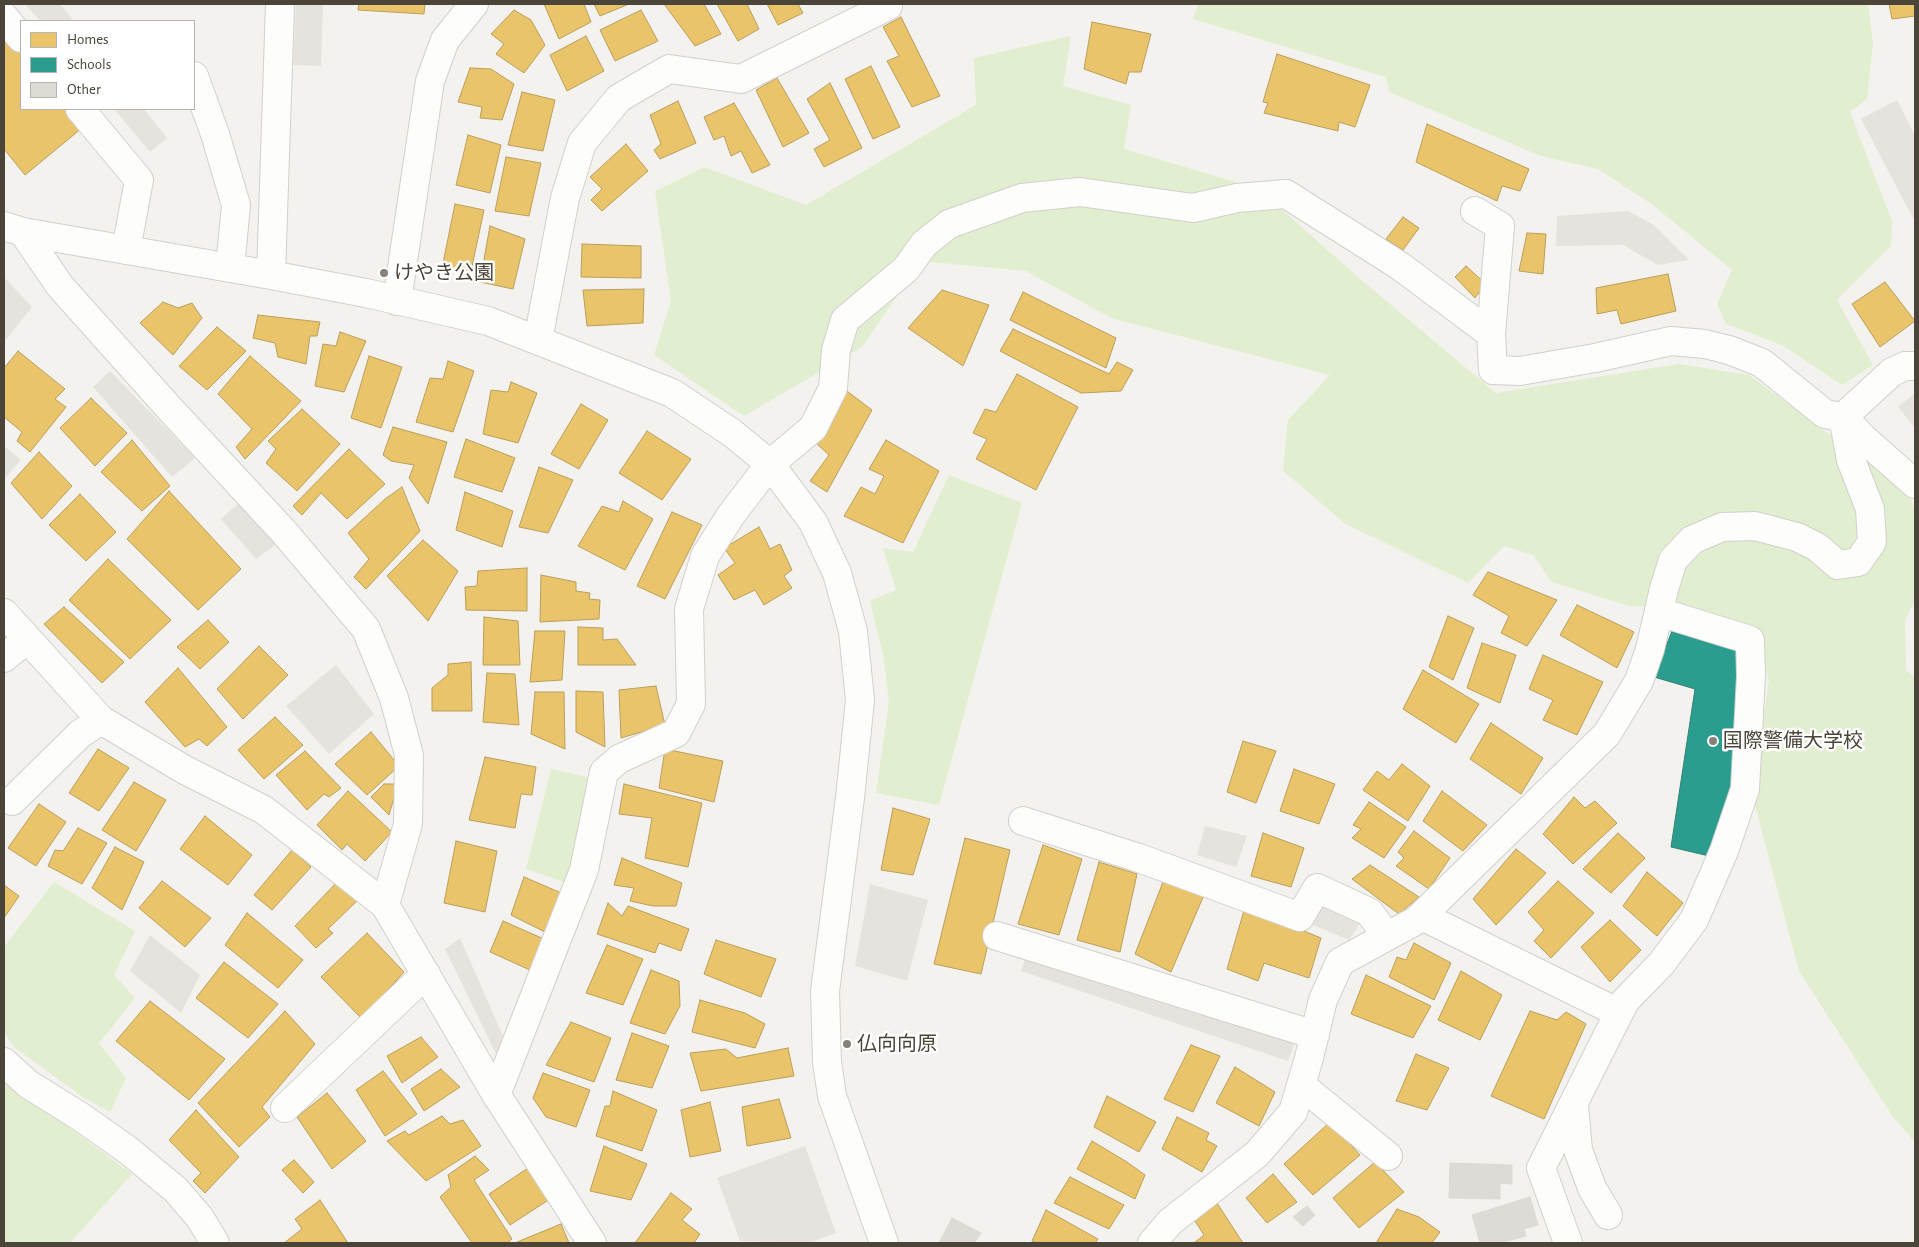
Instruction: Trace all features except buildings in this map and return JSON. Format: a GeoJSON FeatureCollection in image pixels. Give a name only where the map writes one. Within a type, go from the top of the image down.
{"type":"FeatureCollection","features":[{"type":"Feature","properties":{"kind":"street"},"geometry":{"type":"LineString","coordinates":[[271,274],[280,4]]}},
{"type":"Feature","properties":{"kind":"street"},"geometry":{"type":"LineString","coordinates":[[397,300],[430,81],[445,40],[474,4]]}},
{"type":"Feature","properties":{"kind":"street"},"geometry":{"type":"LineString","coordinates":[[538,340],[565,198],[582,143],[619,98],[670,69],[741,79],[888,6]]}},
{"type":"Feature","properties":{"kind":"street"},"geometry":{"type":"LineString","coordinates":[[4,17],[20,37]]}},
{"type":"Feature","properties":{"kind":"street"},"geometry":{"type":"LineString","coordinates":[[195,79],[215,134],[236,205],[230,268]]}},
{"type":"Feature","properties":{"kind":"street"},"geometry":{"type":"LineString","coordinates":[[81,110],[139,180],[126,250]]}},
{"type":"Feature","properties":{"kind":"street"},"geometry":{"type":"LineString","coordinates":[[496,1095],[584,870],[604,772],[620,759],[676,733],[691,704],[689,609],[705,556],[731,516],[770,464],[813,428],[833,388],[836,350],[845,320],[906,268],[924,244],[950,224],[1022,198],[1080,192],[1193,208],[1237,198],[1286,194],[1400,266],[1491,334]]}},
{"type":"Feature","properties":{"kind":"street"},"geometry":{"type":"LineString","coordinates":[[1475,211],[1500,226],[1491,334],[1493,370],[1520,371],[1596,358],[1671,341],[1705,344],[1729,350],[1762,363],[1825,414],[1843,417],[1915,484]]}},
{"type":"Feature","properties":{"kind":"street"},"geometry":{"type":"LineString","coordinates":[[13,229],[271,274],[488,321],[672,393],[732,433],[770,464],[813,522],[836,573],[853,631],[860,700],[850,798],[825,991],[827,1062],[832,1096],[884,1243]]}},
{"type":"Feature","properties":{"kind":"street"},"geometry":{"type":"LineString","coordinates":[[13,229],[60,286],[170,409],[284,532],[366,629],[394,698],[409,755],[408,824],[386,905]]}},
{"type":"Feature","properties":{"kind":"street"},"geometry":{"type":"LineString","coordinates":[[1843,417],[1892,372],[1905,366],[1915,366]]}},
{"type":"Feature","properties":{"kind":"street"},"geometry":{"type":"LineString","coordinates":[[1152,1243],[1170,1222],[1257,1154],[1293,1112],[1323,1000],[1340,962],[1422,916],[1607,734],[1639,681],[1650,649],[1673,560],[1692,540],[1722,526],[1755,526],[1797,537],[1817,547],[1838,565],[1858,562],[1872,542],[1870,510],[1851,460],[1843,417]]}},
{"type":"Feature","properties":{"kind":"street"},"geometry":{"type":"LineString","coordinates":[[1568,1243],[1541,1168],[1574,1106],[1625,1001],[1661,964],[1694,920],[1724,851],[1745,789],[1751,676],[1750,640],[1659,612]]}},
{"type":"Feature","properties":{"kind":"street"},"geometry":{"type":"LineString","coordinates":[[4,613],[101,720],[185,770],[264,810],[386,905],[496,1095],[592,1243]]}},
{"type":"Feature","properties":{"kind":"street"},"geometry":{"type":"LineString","coordinates":[[4,658],[27,639]]}},
{"type":"Feature","properties":{"kind":"street"},"geometry":{"type":"LineString","coordinates":[[12,802],[80,734],[101,720]]}},
{"type":"Feature","properties":{"kind":"street"},"geometry":{"type":"LineString","coordinates":[[1023,821],[1139,858],[1300,917],[1317,888],[1370,912],[1387,936]]}},
{"type":"Feature","properties":{"kind":"street"},"geometry":{"type":"LineString","coordinates":[[1422,916],[1619,1013]]}},
{"type":"Feature","properties":{"kind":"street"},"geometry":{"type":"LineString","coordinates":[[997,936],[1315,1035]]}},
{"type":"Feature","properties":{"kind":"street"},"geometry":{"type":"LineString","coordinates":[[284,1108],[426,974]]}},
{"type":"Feature","properties":{"kind":"street"},"geometry":{"type":"LineString","coordinates":[[4,1062],[28,1084],[113,1139],[176,1190],[200,1218],[215,1243]]}},
{"type":"Feature","properties":{"kind":"street"},"geometry":{"type":"LineString","coordinates":[[1301,1085],[1388,1156]]}},
{"type":"Feature","properties":{"kind":"street"},"geometry":{"type":"LineString","coordinates":[[1574,1106],[1578,1150],[1592,1188],[1608,1215]]}},
{"type":"Feature","properties":{"kind":"green space"},"geometry":{"type":"Polygon","coordinates":[[[1198,4],[1868,4],[1873,43],[1867,99],[1850,112],[1892,221],[1891,246],[1837,300],[1873,365],[1842,385],[1782,345],[1726,324],[1717,304],[1732,270],[1653,205],[1598,169],[1541,156],[1389,92],[1386,77],[1193,19],[1198,4]]]}},
{"type":"Feature","properties":{"kind":"green space"},"geometry":{"type":"Polygon","coordinates":[[[1071,36],[1063,86],[1131,105],[1124,149],[1259,189],[1360,279],[1496,393],[1679,364],[1749,375],[1909,493],[1915,512],[1915,600],[1905,621],[1906,670],[1915,677],[1915,1142],[1893,1117],[1799,971],[1752,794],[1769,680],[1754,626],[1692,607],[1629,606],[1552,582],[1533,555],[1504,546],[1468,583],[1346,524],[1283,471],[1288,420],[1330,375],[1111,318],[1026,271],[921,261],[862,347],[744,416],[654,355],[671,301],[655,191],[704,167],[806,205],[976,105],[974,58],[1071,36]]]}},
{"type":"Feature","properties":{"kind":"green space"},"geometry":{"type":"Polygon","coordinates":[[[949,475],[1022,503],[939,805],[876,793],[889,702],[883,654],[870,601],[896,590],[883,548],[913,552],[949,475]]]}},
{"type":"Feature","properties":{"kind":"green space"},"geometry":{"type":"Polygon","coordinates":[[[551,769],[596,779],[570,884],[526,869],[551,769]]]}},
{"type":"Feature","properties":{"kind":"green space"},"geometry":{"type":"Polygon","coordinates":[[[54,882],[135,931],[114,975],[135,998],[99,1043],[126,1078],[110,1112],[84,1098],[14,1047],[4,1032],[4,947],[54,882]]]}},
{"type":"Feature","properties":{"kind":"green space"},"geometry":{"type":"Polygon","coordinates":[[[4,1079],[132,1174],[70,1243],[4,1243],[4,1079]]]}},
{"type":"Feature","properties":{"kind":"shaded area"},"geometry":{"type":"Polygon","coordinates":[[[25,4],[60,4],[73,20],[39,20],[25,4]]]}},
{"type":"Feature","properties":{"kind":"shaded area"},"geometry":{"type":"Polygon","coordinates":[[[296,4],[323,4],[321,66],[293,65],[296,4]]]}},
{"type":"Feature","properties":{"kind":"shaded area"},"geometry":{"type":"Polygon","coordinates":[[[1897,100],[1915,136],[1915,217],[1913,218],[1861,119],[1897,100]]]}},
{"type":"Feature","properties":{"kind":"shaded area"},"geometry":{"type":"Polygon","coordinates":[[[115,110],[145,110],[167,138],[150,152],[115,110]]]}},
{"type":"Feature","properties":{"kind":"shaded area"},"geometry":{"type":"Polygon","coordinates":[[[1628,211],[1654,225],[1689,260],[1658,265],[1623,245],[1556,246],[1557,216],[1628,211]]]}},
{"type":"Feature","properties":{"kind":"shaded area"},"geometry":{"type":"Polygon","coordinates":[[[4,277],[32,307],[4,342],[4,277]]]}},
{"type":"Feature","properties":{"kind":"shaded area"},"geometry":{"type":"Polygon","coordinates":[[[110,371],[195,458],[172,477],[93,387],[110,371]]]}},
{"type":"Feature","properties":{"kind":"shaded area"},"geometry":{"type":"Polygon","coordinates":[[[1915,393],[1915,428],[1898,407],[1915,393]]]}},
{"type":"Feature","properties":{"kind":"shaded area"},"geometry":{"type":"Polygon","coordinates":[[[4,446],[21,460],[4,479],[4,446]]]}},
{"type":"Feature","properties":{"kind":"shaded area"},"geometry":{"type":"Polygon","coordinates":[[[240,502],[278,543],[256,559],[221,519],[240,502]]]}},
{"type":"Feature","properties":{"kind":"shaded area"},"geometry":{"type":"Polygon","coordinates":[[[336,665],[374,714],[329,754],[286,706],[336,665]]]}},
{"type":"Feature","properties":{"kind":"shaded area"},"geometry":{"type":"Polygon","coordinates":[[[1205,826],[1247,836],[1236,867],[1197,855],[1205,826]]]}},
{"type":"Feature","properties":{"kind":"shaded area"},"geometry":{"type":"Polygon","coordinates":[[[870,884],[928,900],[907,981],[855,966],[870,884]]]}},
{"type":"Feature","properties":{"kind":"shaded area"},"geometry":{"type":"Polygon","coordinates":[[[1320,900],[1364,918],[1349,940],[1308,923],[1320,900]]]}},
{"type":"Feature","properties":{"kind":"shaded area"},"geometry":{"type":"Polygon","coordinates":[[[150,935],[200,975],[181,1013],[130,971],[150,935]]]}},
{"type":"Feature","properties":{"kind":"shaded area"},"geometry":{"type":"Polygon","coordinates":[[[460,938],[509,1050],[497,1056],[445,949],[460,938]]]}},
{"type":"Feature","properties":{"kind":"shaded area"},"geometry":{"type":"Polygon","coordinates":[[[1025,959],[1199,1015],[1203,1005],[1295,1041],[1288,1061],[1021,971],[1025,959]]]}},
{"type":"Feature","properties":{"kind":"shaded area"},"geometry":{"type":"Polygon","coordinates":[[[805,1146],[836,1233],[808,1243],[740,1241],[717,1178],[805,1146]]]}},
{"type":"Feature","properties":{"kind":"place","name":"けやき公園"},"geometry":{"type":"Point","coordinates":[384,273]}},
{"type":"Feature","properties":{"kind":"place","name":"国際警備大学校"},"geometry":{"type":"Point","coordinates":[1713,741]}},
{"type":"Feature","properties":{"kind":"place","name":"仏向向原"},"geometry":{"type":"Point","coordinates":[847,1044]}}]}
